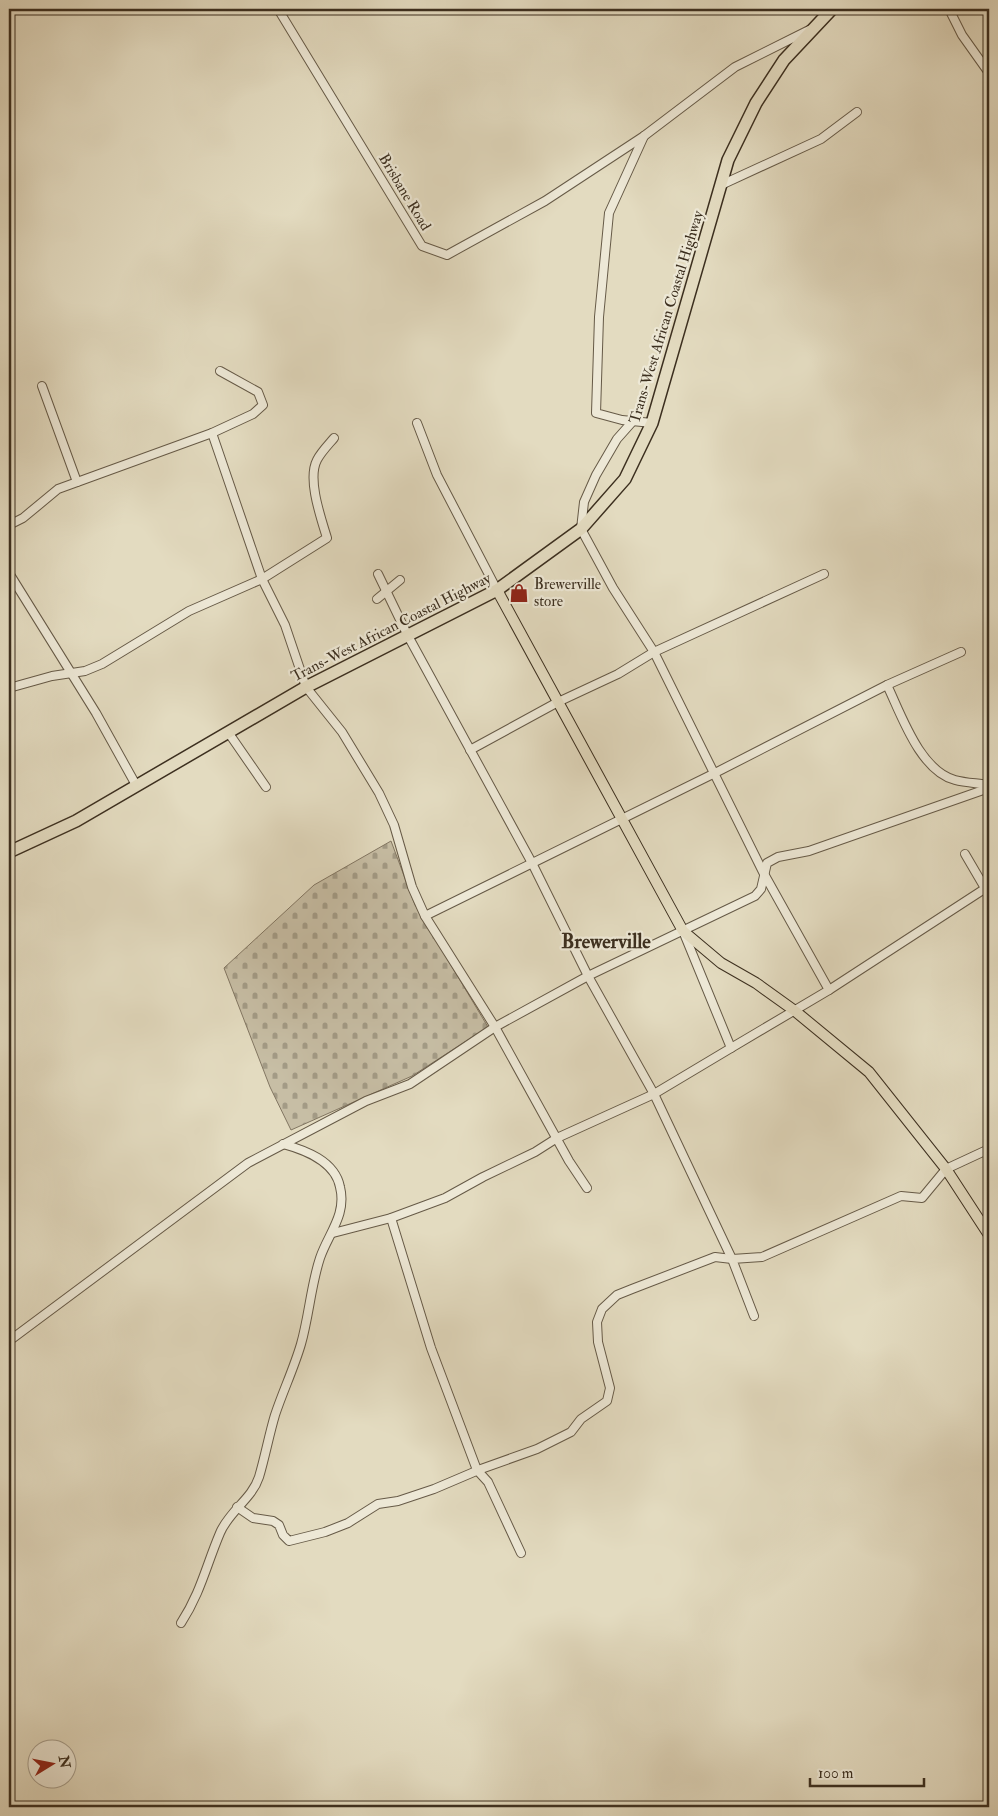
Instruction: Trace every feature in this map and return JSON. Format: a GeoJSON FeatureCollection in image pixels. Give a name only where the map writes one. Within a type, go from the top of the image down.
{"type":"FeatureCollection","features":[{"type":"Feature","properties":{"kind":"highway","name":"Trans-West African Coastal Highway"},"geometry":{"type":"LineString","coordinates":[[9,852],[76,821],[306,687],[407,634],[497,590],[581,529],[625,479],[652,423],[728,160],[756,103],[784,60],[832,9]]}},
{"type":"Feature","properties":{"kind":"main road"},"geometry":{"type":"LineString","coordinates":[[497,590],[683,931],[721,964],[756,984],[794,1011],[869,1072],[946,1169],[989,1235]]}},
{"type":"Feature","properties":{"kind":"street","name":"Brisbane Road"},"geometry":{"type":"LineString","coordinates":[[278,9],[422,246],[447,255],[545,201],[644,136],[735,66],[813,28]]}},
{"type":"Feature","properties":{"kind":"street"},"geometry":{"type":"LineString","coordinates":[[949,9],[962,35],[989,73]]}},
{"type":"Feature","properties":{"kind":"street"},"geometry":{"type":"LineString","coordinates":[[722,185],[821,139],[857,112]]}},
{"type":"Feature","properties":{"kind":"street"},"geometry":{"type":"LineString","coordinates":[[644,136],[609,213],[598,326],[596,413],[652,423]]}},
{"type":"Feature","properties":{"kind":"street"},"geometry":{"type":"LineString","coordinates":[[9,525],[31,512],[58,489],[212,433],[253,414],[263,405],[258,392],[220,371]]}},
{"type":"Feature","properties":{"kind":"street"},"geometry":{"type":"LineString","coordinates":[[42,386],[77,482]]}},
{"type":"Feature","properties":{"kind":"street"},"geometry":{"type":"LineString","coordinates":[[633,421],[617,439],[596,475],[584,502],[581,529],[613,588],[654,652],[764,872],[829,990]]}},
{"type":"Feature","properties":{"kind":"street"},"geometry":{"type":"LineString","coordinates":[[417,422],[441,483],[497,590]]}},
{"type":"Feature","properties":{"kind":"street"},"geometry":{"type":"LineString","coordinates":[[212,433],[262,579],[285,624],[306,687],[342,732],[379,793],[394,825],[412,887],[425,916],[495,1027],[569,1161],[587,1188]]}},
{"type":"Feature","properties":{"kind":"street"},"geometry":{"type":"LineString","coordinates":[[9,688],[102,664],[189,611],[262,579],[327,538],[315,490],[314,475],[316,460],[334,438]]}},
{"type":"Feature","properties":{"kind":"street"},"geometry":{"type":"LineString","coordinates":[[9,573],[71,673],[136,785]]}},
{"type":"Feature","properties":{"kind":"street"},"geometry":{"type":"LineString","coordinates":[[378,574],[407,634],[532,863],[588,976],[654,1094],[732,1258],[754,1316]]}},
{"type":"Feature","properties":{"kind":"street"},"geometry":{"type":"LineString","coordinates":[[470,750],[558,702],[618,674],[654,652],[824,574]]}},
{"type":"Feature","properties":{"kind":"street"},"geometry":{"type":"LineString","coordinates":[[377,599],[386,589],[400,580]]}},
{"type":"Feature","properties":{"kind":"street"},"geometry":{"type":"LineString","coordinates":[[425,916],[715,773],[887,685],[961,652]]}},
{"type":"Feature","properties":{"kind":"street"},"geometry":{"type":"LineString","coordinates":[[887,685],[923,756],[938,772],[953,780],[989,786]]}},
{"type":"Feature","properties":{"kind":"street"},"geometry":{"type":"LineString","coordinates":[[228,732],[266,787]]}},
{"type":"Feature","properties":{"kind":"street"},"geometry":{"type":"LineString","coordinates":[[9,1341],[248,1163],[366,1101],[410,1084],[495,1027],[588,976],[755,896],[761,888],[767,863],[778,858],[809,851],[989,786]]}},
{"type":"Feature","properties":{"kind":"street"},"geometry":{"type":"LineString","coordinates":[[333,1233],[391,1218],[445,1198],[535,1152],[557,1138],[654,1094],[794,1011],[988,890],[965,854]]}},
{"type":"Feature","properties":{"kind":"street"},"geometry":{"type":"LineString","coordinates":[[683,931],[732,1048]]}},
{"type":"Feature","properties":{"kind":"street"},"geometry":{"type":"LineString","coordinates":[[182,1623],[196,1601],[226,1519],[258,1480],[275,1417],[301,1345],[320,1258],[333,1233],[341,1207],[341,1188],[335,1173],[324,1162],[300,1149],[283,1144]]}},
{"type":"Feature","properties":{"kind":"street"},"geometry":{"type":"LineString","coordinates":[[237,1507],[253,1518],[273,1521],[279,1525],[283,1535],[289,1541],[299,1540],[348,1523],[378,1504],[398,1501],[434,1489],[477,1470],[536,1449],[570,1432],[581,1419],[607,1401],[610,1388],[602,1360],[597,1322],[602,1310],[617,1296],[715,1257],[762,1256],[901,1196],[922,1198],[946,1169],[989,1149]]}},
{"type":"Feature","properties":{"kind":"street"},"geometry":{"type":"LineString","coordinates":[[391,1218],[431,1348],[477,1470],[488,1482],[521,1553]]}},
{"type":"Feature","properties":{"kind":"green space"},"geometry":{"type":"Polygon","coordinates":[[[391,841],[415,905],[488,1027],[412,1076],[291,1130],[270,1087],[224,968],[314,885],[391,841]]]}},
{"type":"Feature","properties":{"kind":"place","name":"Brewerville store"},"geometry":{"type":"Point","coordinates":[519,593]}},
{"type":"Feature","properties":{"kind":"district","name":"Brewerville"},"geometry":{"type":"Point","coordinates":[606,941]}}]}
